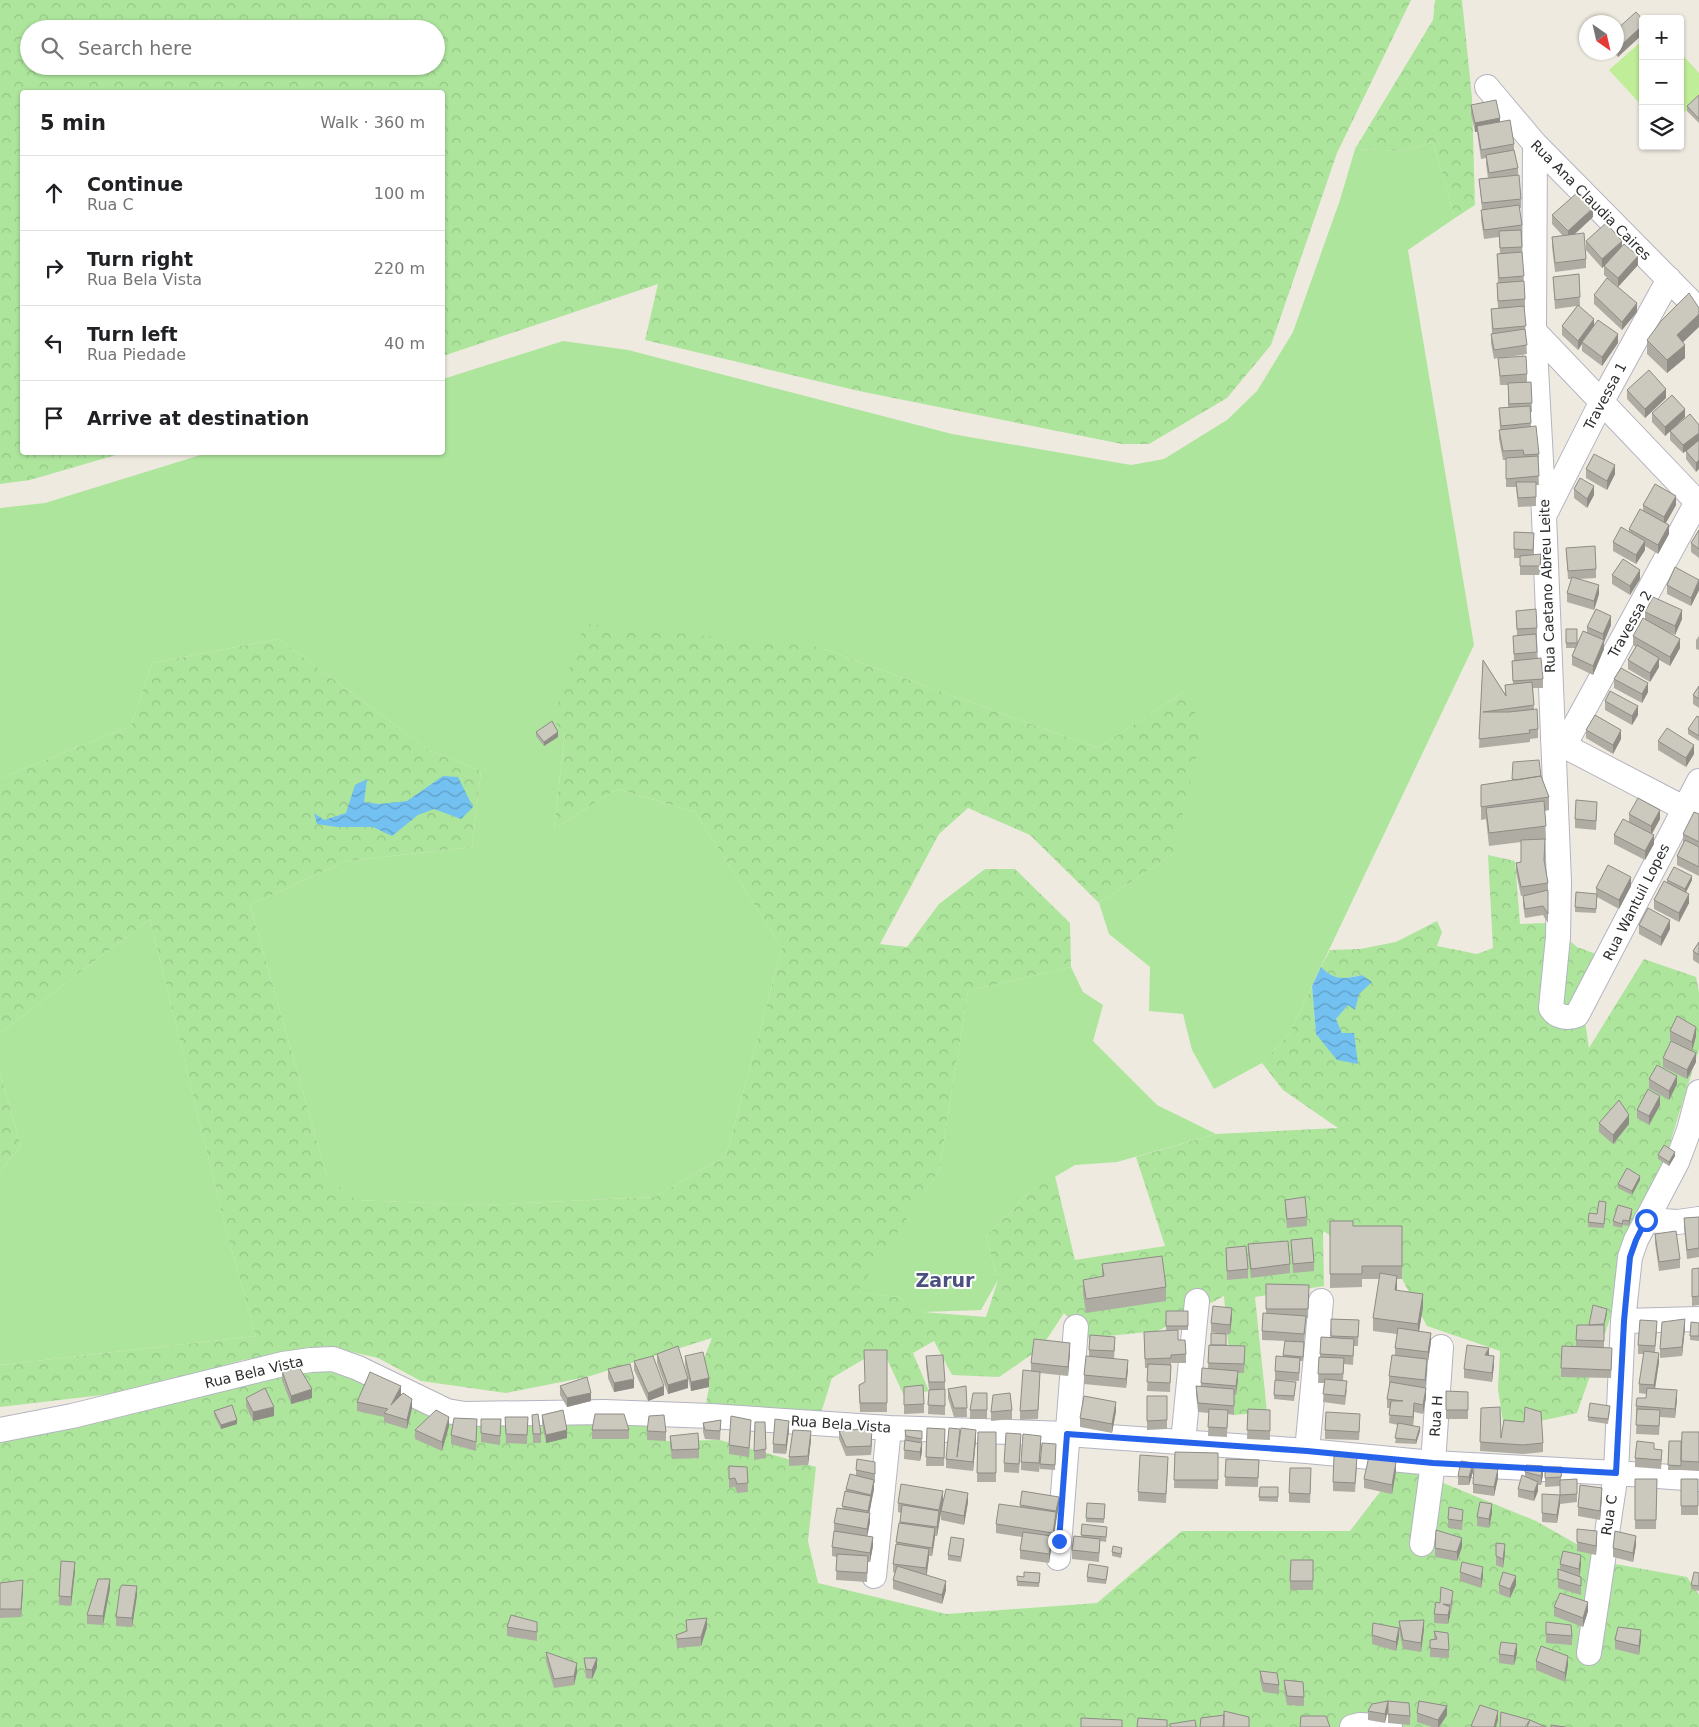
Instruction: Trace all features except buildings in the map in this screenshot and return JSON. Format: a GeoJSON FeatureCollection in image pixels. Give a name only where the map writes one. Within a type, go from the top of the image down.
{"type":"FeatureCollection","features":[{"type":"Feature","properties":{"kind":"street","name":"Rua Ana Claudia Caires"},"geometry":{"type":"LineString","coordinates":[[1487,87],[1535,144],[1699,310]]}},
{"type":"Feature","properties":{"kind":"street","name":"Rua Caetano Abreu Leite"},"geometry":{"type":"LineString","coordinates":[[1535,144],[1534,331],[1558,743],[1558,937],[1551,1008],[1556,1013],[1567,1018]]}},
{"type":"Feature","properties":{"kind":"street","name":"Travessa 1"},"geometry":{"type":"LineString","coordinates":[[1544,516],[1602,401],[1669,279]]}},
{"type":"Feature","properties":{"kind":"street"},"geometry":{"type":"LineString","coordinates":[[1534,331],[1698,504]]}},
{"type":"Feature","properties":{"kind":"street","name":"Travessa 2"},"geometry":{"type":"LineString","coordinates":[[1558,743],[1698,504]]}},
{"type":"Feature","properties":{"kind":"street"},"geometry":{"type":"LineString","coordinates":[[1558,743],[1691,812]]}},
{"type":"Feature","properties":{"kind":"street","name":"Rua Wantuil Lopes"},"geometry":{"type":"LineString","coordinates":[[1567,1018],[1577,1015],[1691,812],[1699,781]]}},
{"type":"Feature","properties":{"kind":"street","name":"Rua C"},"geometry":{"type":"LineString","coordinates":[[1588,1653],[1616,1473],[1624,1321],[1630,1257],[1646,1220],[1694,1130],[1699,1092]]}},
{"type":"Feature","properties":{"kind":"street"},"geometry":{"type":"LineString","coordinates":[[1646,1220],[1678,1222],[1699,1219]]}},
{"type":"Feature","properties":{"kind":"street"},"geometry":{"type":"LineString","coordinates":[[1307,1451],[1321,1301]]}},
{"type":"Feature","properties":{"kind":"street"},"geometry":{"type":"LineString","coordinates":[[1183,1442],[1197,1302]]}},
{"type":"Feature","properties":{"kind":"street"},"geometry":{"type":"LineString","coordinates":[[1624,1321],[1699,1319]]}},
{"type":"Feature","properties":{"kind":"street"},"geometry":{"type":"LineString","coordinates":[[1058,1558],[1076,1327]]}},
{"type":"Feature","properties":{"kind":"street","name":"Rua H"},"geometry":{"type":"LineString","coordinates":[[1422,1544],[1433,1463],[1441,1347]]}},
{"type":"Feature","properties":{"kind":"street","name":"Rua Bela Vista"},"geometry":{"type":"LineString","coordinates":[[0,1430],[72,1416],[283,1364],[333,1359],[358,1368],[447,1411],[465,1414],[604,1412],[787,1420],[889,1428],[1067,1434],[1307,1451],[1433,1463],[1699,1479]]}},
{"type":"Feature","properties":{"kind":"street"},"geometry":{"type":"LineString","coordinates":[[874,1576],[889,1428]]}},
{"type":"Feature","properties":{"kind":"street"},"geometry":{"type":"LineString","coordinates":[[1352,1727],[1360,1724],[1390,1727]]}},
{"type":"Feature","properties":{"kind":"green space"},"geometry":{"type":"Polygon","coordinates":[[[0,0],[1411,0],[1337,153],[1271,345],[1227,398],[1149,444],[1122,444],[859,391],[645,340],[658,284],[445,355],[445,90],[20,90],[20,455],[116,455],[30,480],[0,484],[0,0]]]}},
{"type":"Feature","properties":{"kind":"green space"},"geometry":{"type":"Polygon","coordinates":[[[1435,0],[1462,0],[1472,98],[1475,205],[1455,218],[1433,142],[1405,151],[1355,149],[1433,20],[1435,0]]]}},
{"type":"Feature","properties":{"kind":"green space"},"geometry":{"type":"Polygon","coordinates":[[[1639,44],[1639,103],[1609,70],[1620,60],[1624,60],[1624,57],[1639,44]]]}},
{"type":"Feature","properties":{"kind":"green space"},"geometry":{"type":"Polygon","coordinates":[[[1684,56],[1699,73],[1699,100],[1684,113],[1684,56]]]}},
{"type":"Feature","properties":{"kind":"green space"},"geometry":{"type":"Polygon","coordinates":[[[1433,142],[1455,218],[1408,250],[1474,645],[1289,1034],[1262,1063],[1214,1089],[1192,1050],[1183,1014],[1149,1011],[1150,967],[1109,934],[1099,903],[1173,854],[1185,691],[1098,748],[818,647],[565,733],[554,829],[617,789],[695,812],[782,948],[726,1156],[654,1197],[481,1205],[355,1200],[327,1177],[250,905],[346,861],[472,847],[481,771],[429,750],[279,639],[152,663],[131,726],[0,778],[0,508],[45,503],[201,455],[445,455],[445,378],[563,341],[628,350],[952,434],[1131,465],[1164,459],[1227,420],[1257,391],[1293,332],[1340,200],[1355,149],[1405,151],[1433,142]]]}},
{"type":"Feature","properties":{"kind":"green space"},"geometry":{"type":"Polygon","coordinates":[[[584,624],[818,647],[1098,748],[1185,691],[1203,730],[1173,854],[1099,903],[1030,835],[968,808],[939,834],[880,944],[907,947],[939,904],[985,869],[1015,869],[1070,923],[1071,967],[968,991],[939,1171],[857,1292],[898,1297],[923,1312],[986,1317],[998,1280],[986,1237],[1029,1192],[1055,1176],[1075,1260],[1165,1246],[1136,1157],[1216,1134],[1338,1128],[1283,1090],[1262,1063],[1289,1034],[1312,986],[1316,1034],[1342,1033],[1336,1019],[1348,1004],[1355,1010],[1362,975],[1340,978],[1326,972],[1321,967],[1330,950],[1360,949],[1396,942],[1437,921],[1442,932],[1437,946],[1477,954],[1493,948],[1488,855],[1515,861],[1520,924],[1548,923],[1577,947],[1599,955],[1581,993],[1589,1048],[1644,959],[1696,977],[1699,993],[1699,1049],[1660,1176],[1577,1413],[1504,1429],[1498,1389],[1500,1351],[1427,1326],[1402,1279],[1323,1231],[1324,1286],[1255,1297],[1267,1412],[1234,1415],[1224,1296],[1158,1331],[1088,1338],[1064,1313],[1041,1348],[999,1377],[952,1375],[934,1341],[913,1353],[929,1391],[904,1396],[887,1359],[864,1359],[832,1378],[821,1413],[705,1409],[709,1387],[703,1361],[712,1338],[587,1377],[506,1393],[421,1381],[378,1358],[326,1346],[243,1360],[136,1391],[0,1407],[0,1365],[256,1336],[226,1230],[150,919],[0,1033],[0,778],[131,726],[152,663],[279,639],[429,750],[481,771],[472,847],[346,861],[250,905],[327,1177],[356,1200],[481,1205],[654,1197],[726,1156],[782,948],[695,812],[617,789],[554,829],[565,734],[553,719],[584,624]]]}},
{"type":"Feature","properties":{"kind":"green space"},"geometry":{"type":"Polygon","coordinates":[[[150,919],[226,1230],[256,1336],[0,1365],[0,1171],[21,1146],[0,1073],[0,1033],[150,919]]]}},
{"type":"Feature","properties":{"kind":"green space"},"geometry":{"type":"Polygon","coordinates":[[[1071,967],[1083,992],[1103,1005],[1093,1041],[1157,1105],[1216,1134],[1117,1162],[1075,1165],[1029,1192],[986,1237],[998,1280],[981,1310],[922,1312],[898,1297],[856,1292],[939,1171],[968,991],[1071,967]]]}},
{"type":"Feature","properties":{"kind":"green space"},"geometry":{"type":"Polygon","coordinates":[[[0,1073],[21,1146],[0,1171],[0,1073]]]}},
{"type":"Feature","properties":{"kind":"green space"},"geometry":{"type":"Polygon","coordinates":[[[330,1367],[403,1402],[640,1422],[666,1441],[720,1440],[816,1467],[808,1541],[818,1583],[946,1614],[1097,1603],[1182,1531],[1350,1531],[1396,1471],[1419,1473],[1536,1521],[1610,1563],[1687,1577],[1699,1595],[1699,1727],[0,1727],[0,1434],[306,1369],[330,1367]]]}},
{"type":"Feature","properties":{"kind":"water"},"geometry":{"type":"Polygon","coordinates":[[[443,776],[458,777],[473,807],[461,819],[434,809],[418,815],[392,836],[373,827],[337,827],[317,824],[314,813],[324,820],[346,813],[355,785],[367,779],[364,802],[379,804],[407,801],[443,776]]]}},
{"type":"Feature","properties":{"kind":"water"},"geometry":{"type":"Polygon","coordinates":[[[1321,967],[1335,977],[1345,978],[1362,975],[1372,982],[1359,994],[1355,1010],[1348,1005],[1336,1019],[1342,1033],[1354,1033],[1358,1064],[1337,1060],[1316,1034],[1312,986],[1321,967]]]}},
{"type":"Feature","properties":{"kind":"district","name":"Zarur"},"geometry":{"type":"Point","coordinates":[945,1280]}},
{"type":"Feature","properties":{"kind":"route"},"geometry":{"type":"LineString","coordinates":[[1059,1541],[1067,1434],[1307,1451],[1433,1463],[1616,1473],[1624,1321],[1630,1257],[1646,1220]]}}]}
